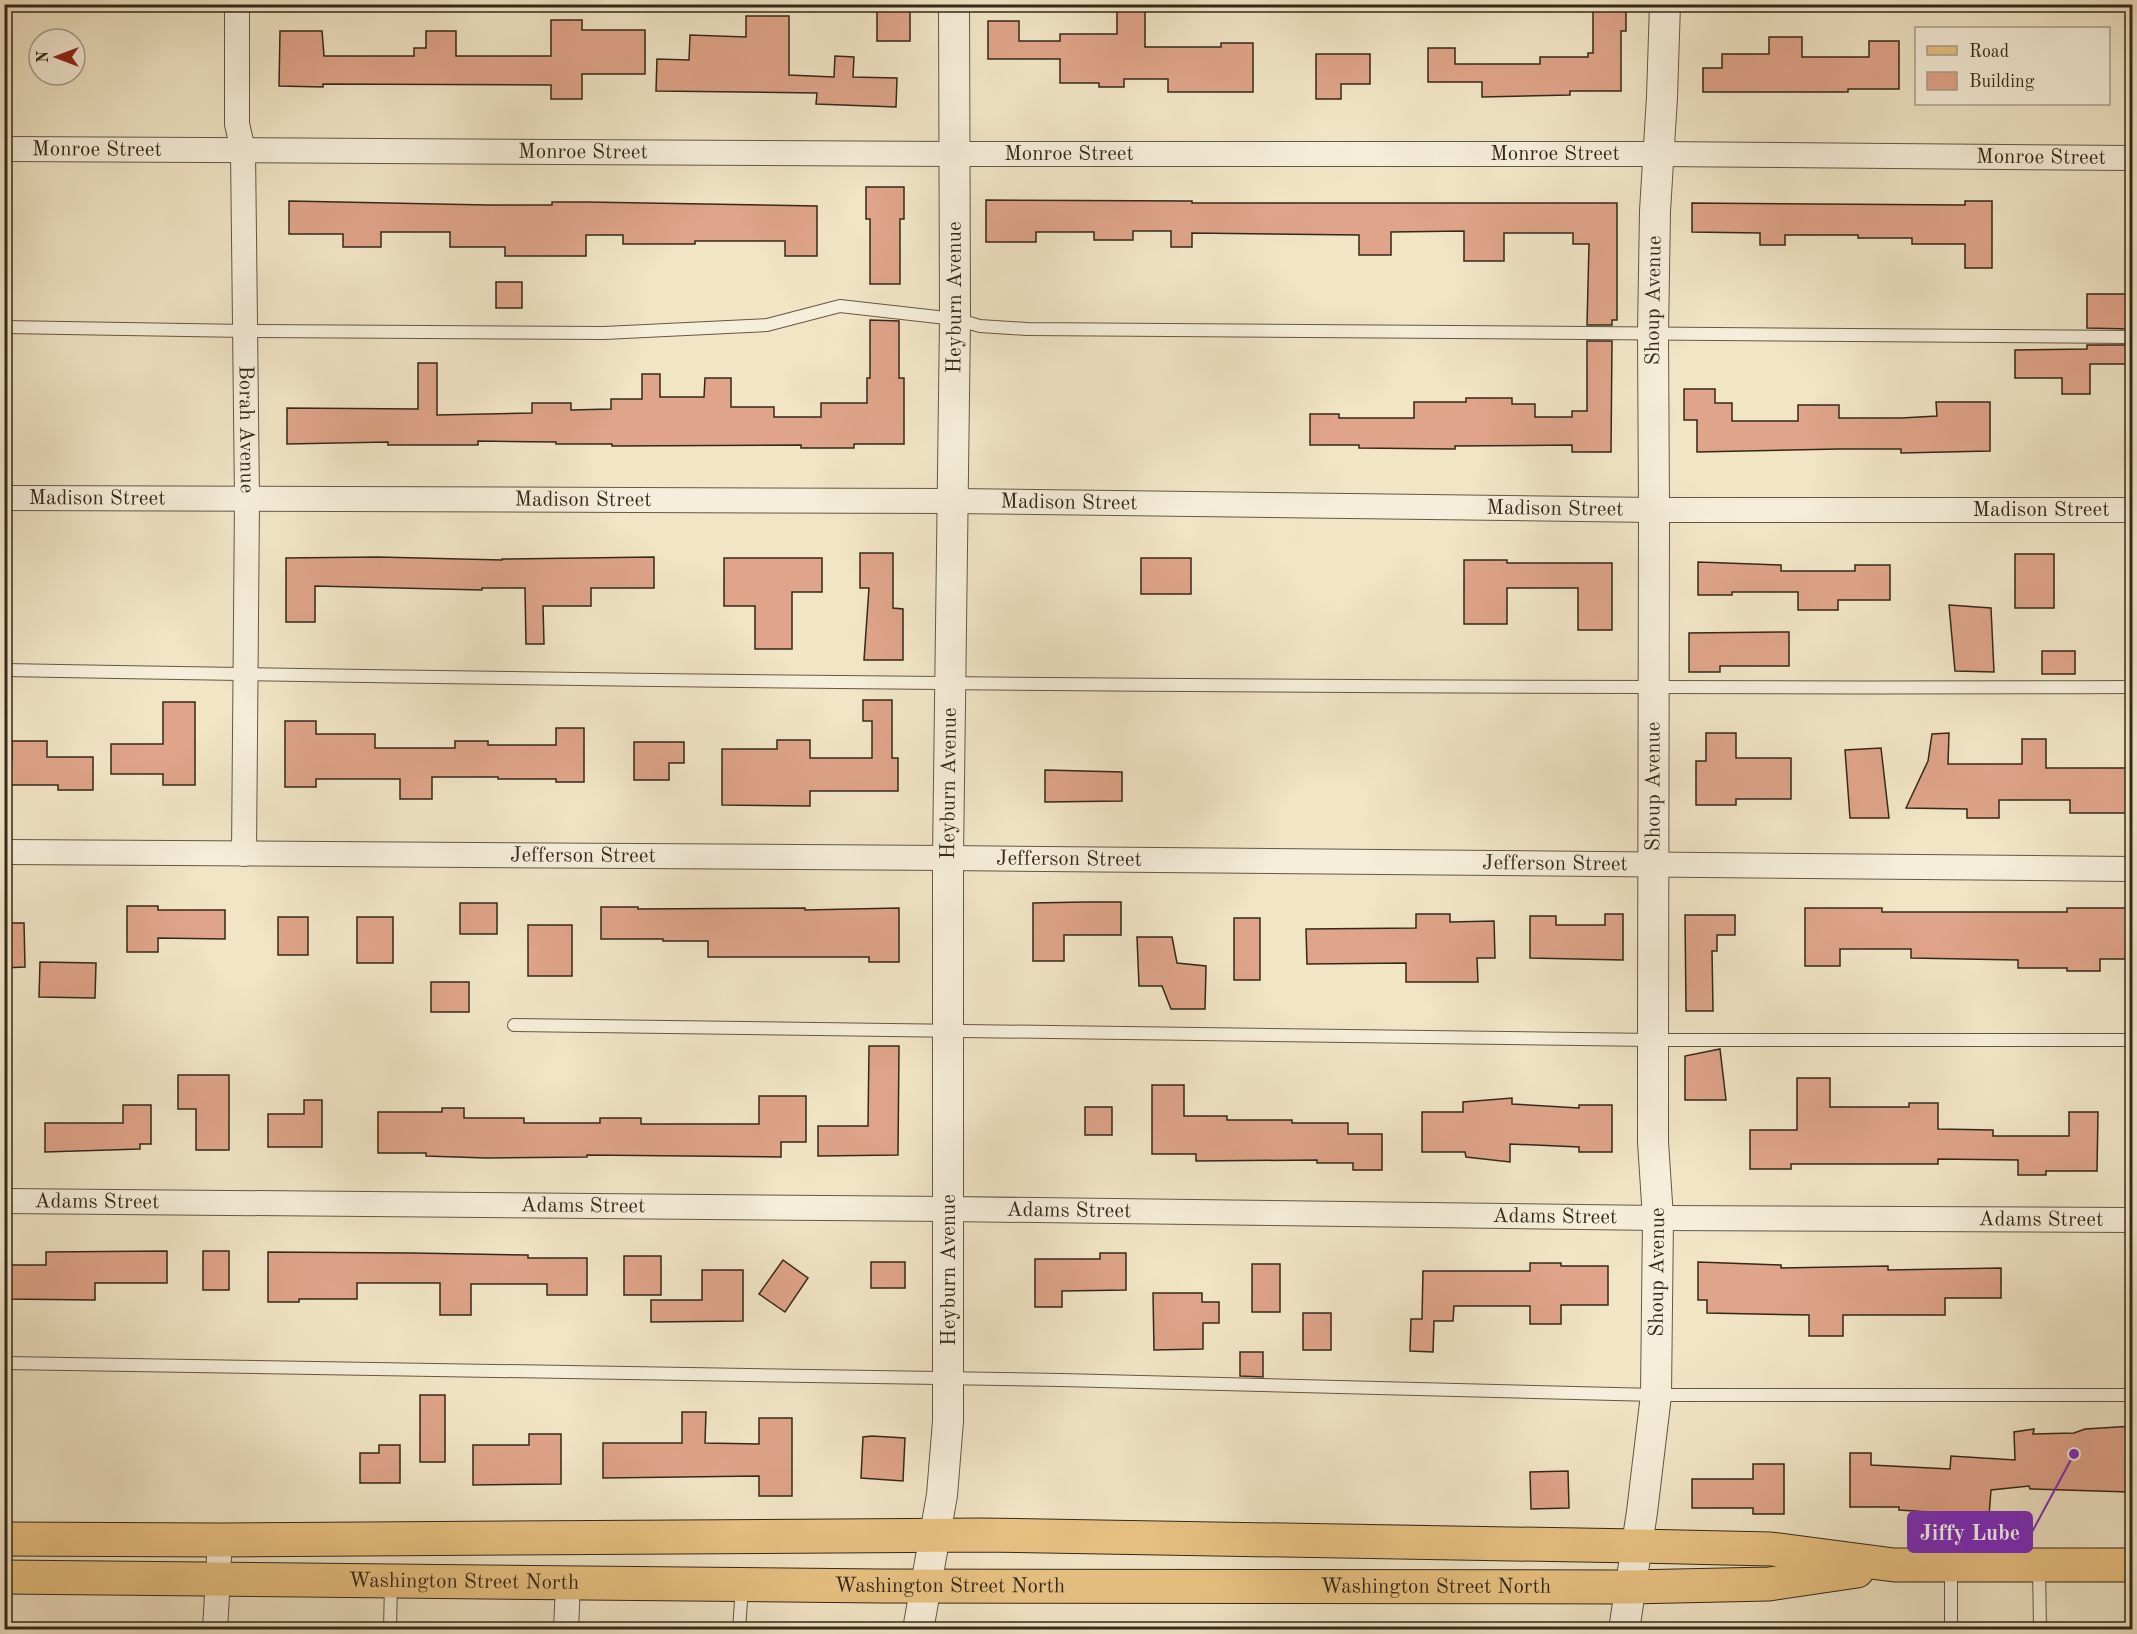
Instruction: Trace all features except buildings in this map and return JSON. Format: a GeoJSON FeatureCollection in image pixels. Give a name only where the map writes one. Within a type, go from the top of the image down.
{"type":"FeatureCollection","features":[{"type":"Feature","properties":{"kind":"main road","name":"Washington Street North"},"geometry":{"type":"LineString","coordinates":[[4,1539],[220,1540],[929,1561],[1634,1567],[1769,1584],[1894,1565],[2133,1566]]}},
{"type":"Feature","properties":{"kind":"main road","name":"Washington Street North"},"geometry":{"type":"LineString","coordinates":[[4,1577],[742,1584],[929,1561],[1634,1567]]}},
{"type":"Feature","properties":{"kind":"street","name":"Borah Avenue"},"geometry":{"type":"LineString","coordinates":[[237,4],[237,124],[243,150],[246,331],[244,854]]}},
{"type":"Feature","properties":{"kind":"street","name":"Heyburn Avenue"},"geometry":{"type":"LineString","coordinates":[[918,1629],[944,1474],[949,1379],[948,858],[953,501],[954,4]]}},
{"type":"Feature","properties":{"kind":"street","name":"Shoup Avenue"},"geometry":{"type":"LineString","coordinates":[[1624,1629],[1656,1395],[1658,1218],[1653,1142],[1653,333],[1655,211],[1665,4]]}},
{"type":"Feature","properties":{"kind":"street","name":"Monroe Street"},"geometry":{"type":"LineString","coordinates":[[4,149],[955,154],[1658,154],[2133,158]]}},
{"type":"Feature","properties":{"kind":"street","name":"Madison Street"},"geometry":{"type":"LineString","coordinates":[[4,498],[953,501],[1654,510],[2133,510]]}},
{"type":"Feature","properties":{"kind":"street","name":"Jefferson Street"},"geometry":{"type":"LineString","coordinates":[[4,852],[2133,869]]}},
{"type":"Feature","properties":{"kind":"street","name":"Adams Street"},"geometry":{"type":"LineString","coordinates":[[4,1201],[1658,1218],[2133,1220]]}},
{"type":"Feature","properties":{"kind":"street"},"geometry":{"type":"LineString","coordinates":[[216,1629],[220,1540]]}},
{"type":"Feature","properties":{"kind":"street"},"geometry":{"type":"LineString","coordinates":[[566,1629],[568,1583]]}},
{"type":"Feature","properties":{"kind":"lane"},"geometry":{"type":"LineString","coordinates":[[4,327],[604,333],[767,325],[840,306],[954,319],[980,326],[1027,329],[2133,337]]}},
{"type":"Feature","properties":{"kind":"lane"},"geometry":{"type":"LineString","coordinates":[[4,670],[950,683],[1653,688],[2133,687]]}},
{"type":"Feature","properties":{"kind":"lane"},"geometry":{"type":"LineString","coordinates":[[514,1025],[1653,1040],[2133,1040]]}},
{"type":"Feature","properties":{"kind":"lane"},"geometry":{"type":"LineString","coordinates":[[4,1363],[1085,1381],[1656,1395],[2133,1395]]}},
{"type":"Feature","properties":{"kind":"lane"},"geometry":{"type":"LineString","coordinates":[[1951,1565],[1952,1629]]}},
{"type":"Feature","properties":{"kind":"lane"},"geometry":{"type":"LineString","coordinates":[[2039,1565],[2040,1629]]}},
{"type":"Feature","properties":{"kind":"lane"},"geometry":{"type":"LineString","coordinates":[[390,1629],[392,1582]]}},
{"type":"Feature","properties":{"kind":"lane"},"geometry":{"type":"LineString","coordinates":[[739,1629],[742,1584]]}},
{"type":"Feature","properties":{"kind":"place","name":"Jiffy Lube"},"geometry":{"type":"Point","coordinates":[2074,1454]}}]}
